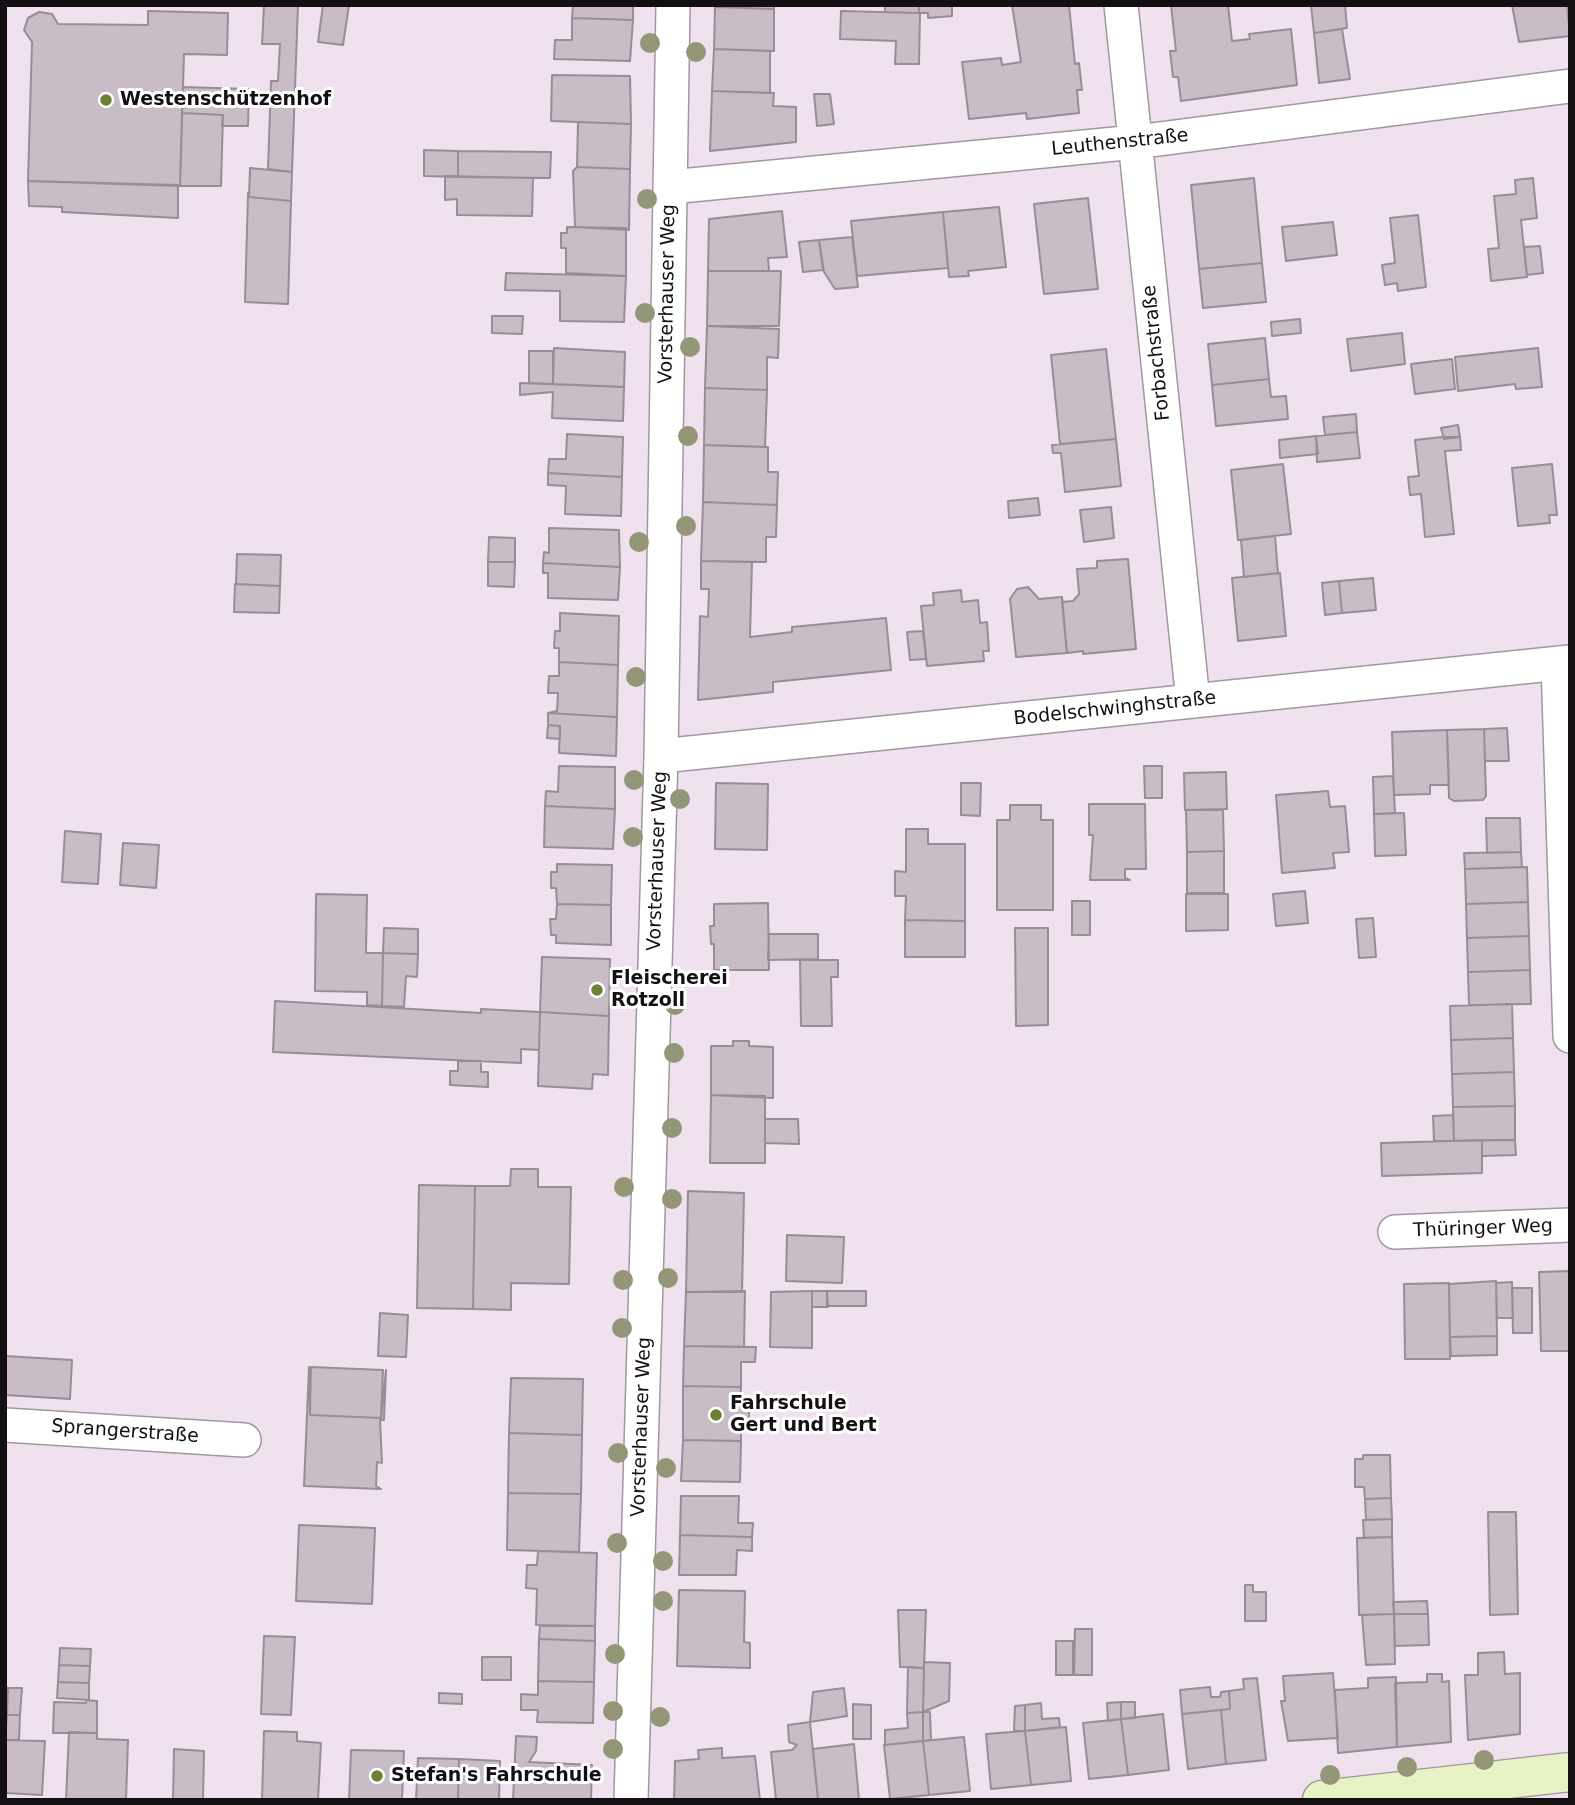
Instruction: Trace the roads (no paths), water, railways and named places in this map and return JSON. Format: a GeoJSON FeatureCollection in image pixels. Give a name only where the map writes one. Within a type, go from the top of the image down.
{"type":"FeatureCollection","features":[{"type":"Feature","properties":{"kind":"street","name":"Vorsterhauser Weg"},"geometry":{"type":"LineString","coordinates":[[632,1800],[661,756],[673,5]]}},
{"type":"Feature","properties":{"kind":"street","name":"Forbachstraße"},"geometry":{"type":"LineString","coordinates":[[1121,5],[1193,701]]}},
{"type":"Feature","properties":{"kind":"street","name":"Leuthenstraße"},"geometry":{"type":"LineString","coordinates":[[670,187],[1136,142],[1570,86]]}},
{"type":"Feature","properties":{"kind":"street","name":"Bodelschwinghstraße"},"geometry":{"type":"LineString","coordinates":[[661,756],[1564,663]]}},
{"type":"Feature","properties":{"kind":"street"},"geometry":{"type":"LineString","coordinates":[[1564,663],[1570,1035]]}},
{"type":"Feature","properties":{"kind":"street","name":"Thüringer Weg"},"geometry":{"type":"LineString","coordinates":[[1395,1232],[1570,1225]]}},
{"type":"Feature","properties":{"kind":"street","name":"Sprangerstraße"},"geometry":{"type":"LineString","coordinates":[[5,1425],[244,1440]]}},
{"type":"Feature","properties":{"kind":"street"},"geometry":{"type":"LineString","coordinates":[[1322,1800],[1570,1772]]}},
{"type":"Feature","properties":{"kind":"place","name":"Westenschützenhof"},"geometry":{"type":"Point","coordinates":[106,100]}},
{"type":"Feature","properties":{"kind":"place","name":"Fleischerei Rotzoll"},"geometry":{"type":"Point","coordinates":[597,990]}},
{"type":"Feature","properties":{"kind":"place","name":"Fahrschule Gert und Bert"},"geometry":{"type":"Point","coordinates":[716,1415]}},
{"type":"Feature","properties":{"kind":"place","name":"Stefan's Fahrschule"},"geometry":{"type":"Point","coordinates":[377,1776]}}]}
